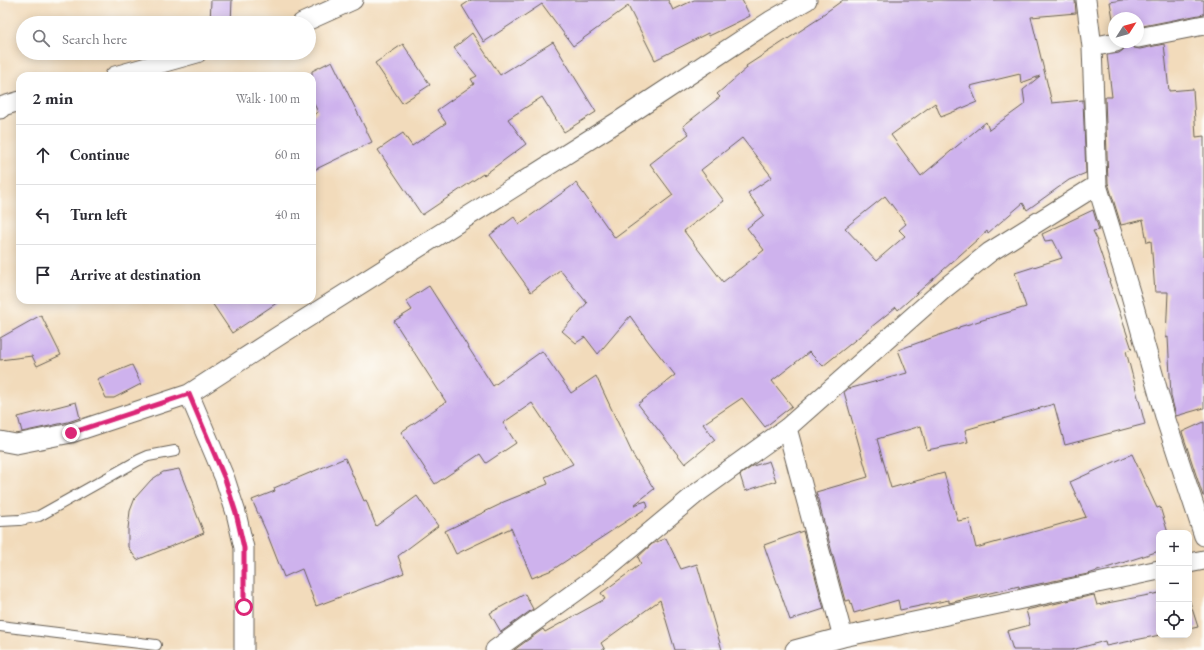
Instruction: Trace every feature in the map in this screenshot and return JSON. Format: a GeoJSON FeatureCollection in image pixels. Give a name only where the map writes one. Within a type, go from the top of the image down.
{"type":"FeatureCollection","features":[{"type":"Feature","properties":{"kind":"street"},"geometry":{"type":"LineString","coordinates":[[316,17],[353,0]]}},
{"type":"Feature","properties":{"kind":"street"},"geometry":{"type":"LineString","coordinates":[[0,440],[16,444],[71,433],[189,394],[622,120],[772,20],[807,0]]}},
{"type":"Feature","properties":{"kind":"street"},"geometry":{"type":"LineString","coordinates":[[1086,0],[1092,47],[1097,185],[1130,292],[1166,420],[1204,536]]}},
{"type":"Feature","properties":{"kind":"street"},"geometry":{"type":"LineString","coordinates":[[1144,37],[1204,25]]}},
{"type":"Feature","properties":{"kind":"street"},"geometry":{"type":"LineString","coordinates":[[1092,47],[1108,44]]}},
{"type":"Feature","properties":{"kind":"street"},"geometry":{"type":"LineString","coordinates":[[129,72],[172,60]]}},
{"type":"Feature","properties":{"kind":"street"},"geometry":{"type":"LineString","coordinates":[[0,109],[3,106],[16,102]]}},
{"type":"Feature","properties":{"kind":"street"},"geometry":{"type":"LineString","coordinates":[[495,650],[596,577],[697,493],[786,428],[945,288],[990,252],[1097,185]]}},
{"type":"Feature","properties":{"kind":"street"},"geometry":{"type":"LineString","coordinates":[[189,394],[225,479],[236,513],[244,548],[244,650]]}},
{"type":"Feature","properties":{"kind":"street"},"geometry":{"type":"LineString","coordinates":[[786,428],[844,637]]}},
{"type":"Feature","properties":{"kind":"street"},"geometry":{"type":"LineString","coordinates":[[1192,562],[1204,560]]}},
{"type":"Feature","properties":{"kind":"street"},"geometry":{"type":"LineString","coordinates":[[796,650],[844,637],[1156,571]]}},
{"type":"Feature","properties":{"kind":"lane"},"geometry":{"type":"LineString","coordinates":[[0,521],[20,520],[39,516],[139,460],[148,456],[175,451]]}},
{"type":"Feature","properties":{"kind":"lane"},"geometry":{"type":"LineString","coordinates":[[0,626],[156,645]]}},
{"type":"Feature","properties":{"kind":"building"},"geometry":{"type":"Polygon","coordinates":[[[211,0],[232,0],[231,16],[210,16],[211,0]]]}},
{"type":"Feature","properties":{"kind":"building"},"geometry":{"type":"Polygon","coordinates":[[[471,0],[668,0],[673,10],[694,0],[742,0],[750,16],[709,36],[708,33],[655,60],[628,6],[573,46],[542,4],[484,42],[462,6],[471,0]]]}},
{"type":"Feature","properties":{"kind":"building"},"geometry":{"type":"Polygon","coordinates":[[[843,0],[1075,0],[1076,13],[1031,17],[1052,103],[1083,100],[1086,173],[1069,180],[1027,210],[1023,203],[988,233],[987,231],[898,310],[896,307],[823,366],[809,352],[772,381],[792,406],[765,427],[742,398],[703,424],[715,440],[685,464],[638,404],[675,375],[630,316],[598,354],[585,337],[576,343],[562,331],[587,303],[560,270],[531,292],[490,235],[514,217],[519,224],[576,183],[615,238],[673,195],[650,164],[689,134],[683,126],[720,97],[717,94],[747,68],[746,66],[823,16],[822,15],[843,0]],[[1020,74],[970,86],[977,102],[941,117],[935,103],[891,135],[921,176],[986,122],[989,130],[1025,104],[1023,90],[1040,76],[1021,83],[1020,74]],[[742,138],[701,170],[724,201],[684,231],[723,282],[764,250],[747,228],[764,215],[748,193],[772,177],[742,138]],[[885,196],[845,228],[876,261],[905,236],[899,230],[906,224],[885,196]]]}},
{"type":"Feature","properties":{"kind":"building"},"geometry":{"type":"Polygon","coordinates":[[[1122,0],[1204,0],[1204,14],[1144,26],[1144,12],[1112,12],[1110,2],[1122,0]]]}},
{"type":"Feature","properties":{"kind":"building"},"geometry":{"type":"Polygon","coordinates":[[[472,33],[500,75],[553,42],[596,112],[564,132],[542,97],[508,119],[526,144],[484,175],[483,174],[422,215],[378,150],[403,133],[412,146],[446,123],[437,110],[474,84],[471,79],[477,76],[454,48],[472,33]]]}},
{"type":"Feature","properties":{"kind":"building"},"geometry":{"type":"Polygon","coordinates":[[[403,44],[430,85],[402,103],[375,63],[403,44]]]}},
{"type":"Feature","properties":{"kind":"building"},"geometry":{"type":"Polygon","coordinates":[[[1164,44],[1169,91],[1193,89],[1196,137],[1204,136],[1204,408],[1176,416],[1171,396],[1168,337],[1166,338],[1168,292],[1155,292],[1151,241],[1147,242],[1143,220],[1121,225],[1108,183],[1105,97],[1112,97],[1107,55],[1119,53],[1124,48],[1140,49],[1164,44]]]}},
{"type":"Feature","properties":{"kind":"building"},"geometry":{"type":"Polygon","coordinates":[[[332,61],[372,142],[316,169],[316,113],[318,112],[316,108],[316,72],[312,71],[332,61]]]}},
{"type":"Feature","properties":{"kind":"building"},"geometry":{"type":"Polygon","coordinates":[[[1093,210],[1099,230],[1093,231],[1098,241],[1097,242],[1109,281],[1132,349],[1126,351],[1145,424],[1065,445],[1054,404],[965,430],[968,442],[927,450],[921,426],[877,439],[891,488],[944,473],[958,521],[969,519],[976,548],[1086,517],[1070,482],[1132,454],[1157,508],[1160,507],[1167,530],[1156,530],[1156,552],[1088,574],[1019,588],[1019,586],[949,603],[949,600],[900,610],[898,600],[854,613],[850,600],[845,601],[816,492],[868,477],[844,392],[848,389],[907,373],[898,350],[959,327],[1026,307],[1015,273],[1062,258],[1053,240],[1045,241],[1042,234],[1093,210]]]}},
{"type":"Feature","properties":{"kind":"building"},"geometry":{"type":"Polygon","coordinates":[[[429,286],[493,386],[542,351],[571,393],[596,376],[634,457],[654,489],[634,505],[646,501],[648,507],[552,570],[532,578],[511,528],[456,554],[445,531],[501,503],[548,484],[545,477],[573,464],[532,403],[503,423],[516,443],[486,463],[480,454],[435,484],[401,432],[446,402],[394,321],[412,310],[406,301],[429,286]]]}},
{"type":"Feature","properties":{"kind":"building"},"geometry":{"type":"Polygon","coordinates":[[[213,304],[275,304],[232,333],[213,304]]]}},
{"type":"Feature","properties":{"kind":"building"},"geometry":{"type":"Polygon","coordinates":[[[41,315],[61,355],[37,366],[32,356],[0,360],[0,338],[41,315]]]}},
{"type":"Feature","properties":{"kind":"building"},"geometry":{"type":"Polygon","coordinates":[[[132,365],[141,384],[114,398],[106,398],[97,379],[132,365]]]}},
{"type":"Feature","properties":{"kind":"building"},"geometry":{"type":"Polygon","coordinates":[[[76,402],[80,418],[22,432],[18,417],[76,402]]]}},
{"type":"Feature","properties":{"kind":"building"},"geometry":{"type":"Polygon","coordinates":[[[1204,422],[1204,496],[1203,496],[1182,432],[1204,422]]]}},
{"type":"Feature","properties":{"kind":"building"},"geometry":{"type":"Polygon","coordinates":[[[345,458],[364,501],[366,500],[376,526],[417,496],[438,526],[398,556],[404,573],[316,606],[302,569],[284,577],[252,500],[275,491],[274,488],[345,458]]]}},
{"type":"Feature","properties":{"kind":"building"},"geometry":{"type":"Polygon","coordinates":[[[769,461],[776,481],[745,491],[740,475],[753,466],[769,461]]]}},
{"type":"Feature","properties":{"kind":"building"},"geometry":{"type":"Polygon","coordinates":[[[179,469],[204,533],[137,560],[128,547],[130,511],[135,498],[151,480],[163,472],[179,469]]]}},
{"type":"Feature","properties":{"kind":"building"},"geometry":{"type":"Polygon","coordinates":[[[803,531],[824,609],[790,620],[764,545],[803,531]]]}},
{"type":"Feature","properties":{"kind":"building"},"geometry":{"type":"Polygon","coordinates":[[[666,538],[681,569],[697,564],[722,650],[675,650],[660,600],[601,643],[605,650],[514,650],[543,629],[545,632],[605,599],[601,593],[641,564],[638,557],[652,544],[666,538]]]}},
{"type":"Feature","properties":{"kind":"building"},"geometry":{"type":"Polygon","coordinates":[[[525,594],[533,609],[501,632],[490,613],[525,594]]]}},
{"type":"Feature","properties":{"kind":"building"},"geometry":{"type":"Polygon","coordinates":[[[1156,594],[1156,636],[1106,646],[1105,641],[1072,650],[1013,650],[1007,631],[1030,625],[1026,610],[1094,595],[1097,605],[1156,594]]]}},
{"type":"Feature","properties":{"kind":"building"},"geometry":{"type":"Polygon","coordinates":[[[1192,608],[1198,627],[1192,628],[1192,608]]]}},
{"type":"Feature","properties":{"kind":"route"},"geometry":{"type":"LineString","coordinates":[[71,433],[189,394],[225,479],[236,513],[244,548],[244,607]]}}]}
